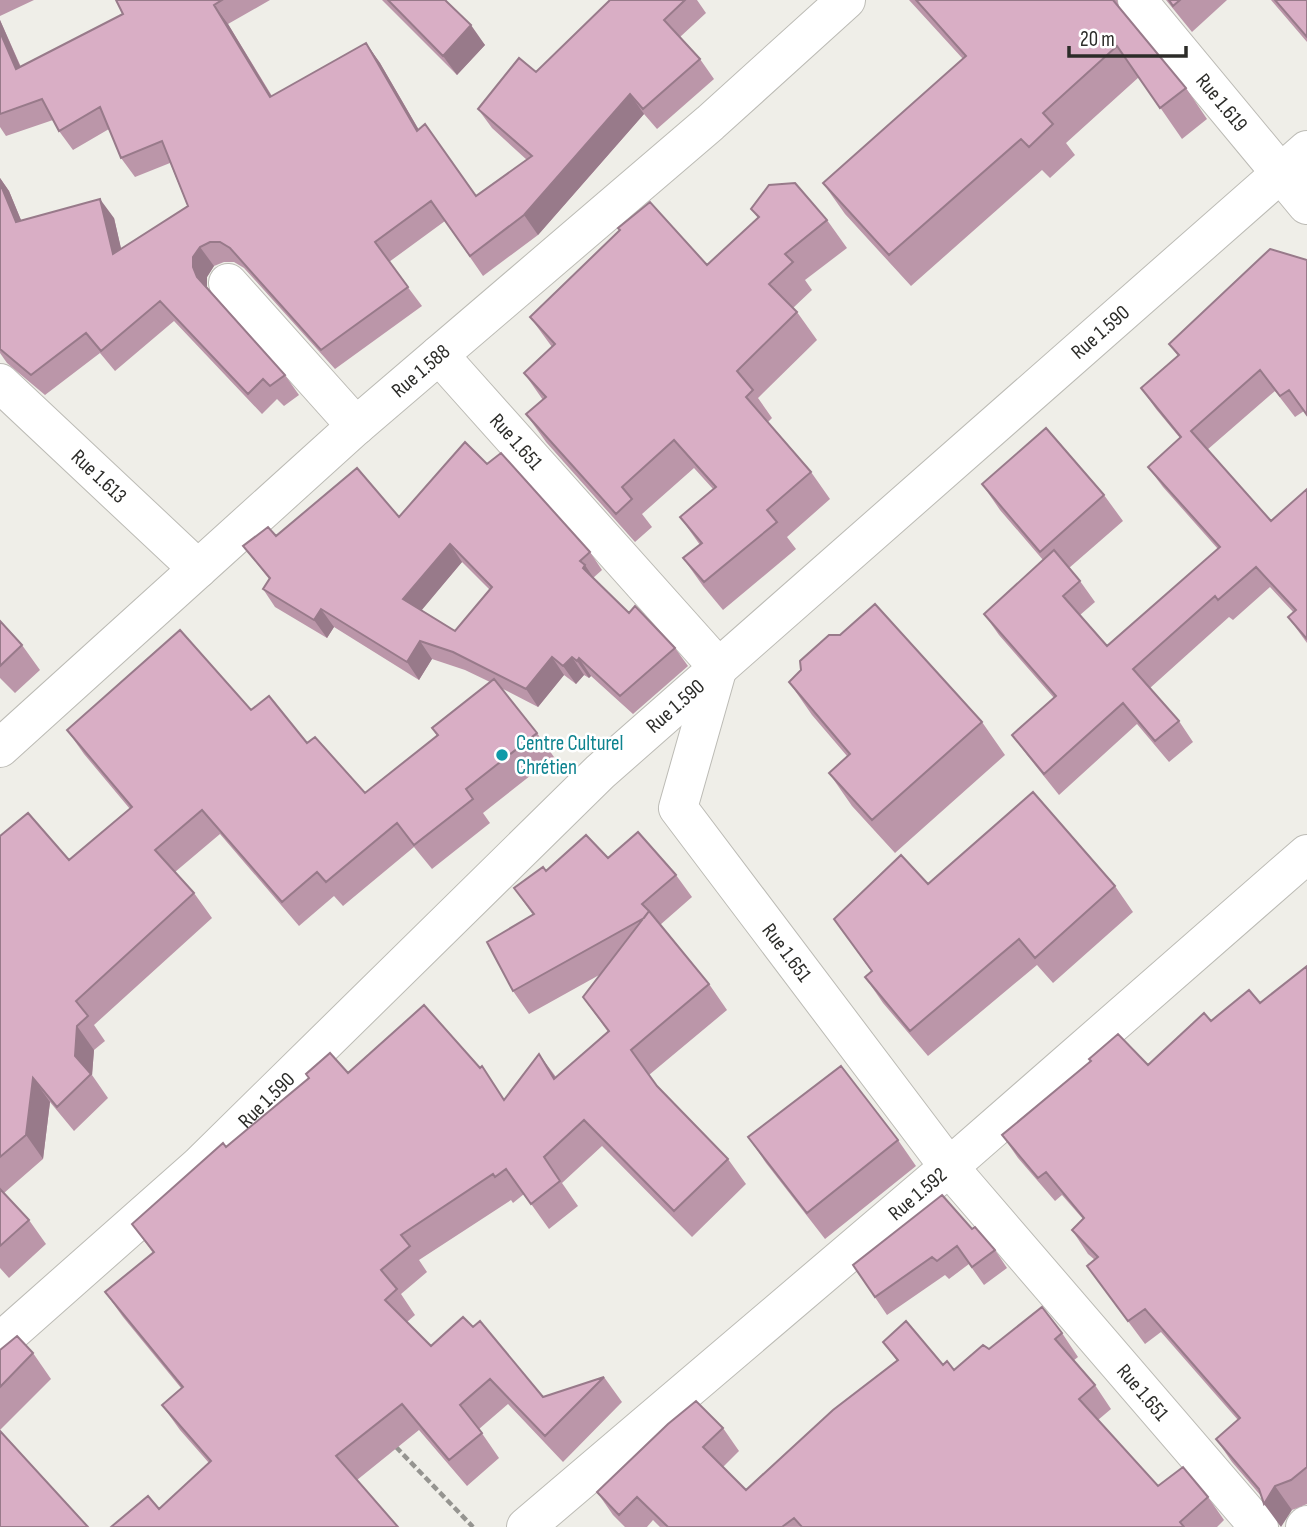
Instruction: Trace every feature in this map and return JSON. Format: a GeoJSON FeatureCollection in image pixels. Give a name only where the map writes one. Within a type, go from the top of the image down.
{"type":"FeatureCollection","features":[{"type":"Feature","properties":{"kind":"street","name":"Rue 1.588"},"geometry":{"type":"LineString","coordinates":[[0,748],[356,426],[710,123],[846,0]]}},
{"type":"Feature","properties":{"kind":"street","name":"Rue 1.619"},"geometry":{"type":"LineString","coordinates":[[1137,0],[1293,162],[1307,205]]}},
{"type":"Feature","properties":{"kind":"street","name":"Rue 1.590"},"geometry":{"type":"LineString","coordinates":[[0,1342],[199,1166],[600,772],[1293,162]]}},
{"type":"Feature","properties":{"kind":"street"},"geometry":{"type":"LineString","coordinates":[[228,283],[356,426]]}},
{"type":"Feature","properties":{"kind":"street","name":"Rue 1.651"},"geometry":{"type":"LineString","coordinates":[[439,355],[718,667],[678,808],[949,1167],[1259,1527]]}},
{"type":"Feature","properties":{"kind":"street","name":"Rue 1.613"},"geometry":{"type":"LineString","coordinates":[[0,383],[198,569]]}},
{"type":"Feature","properties":{"kind":"street","name":"Rue 1.592"},"geometry":{"type":"LineString","coordinates":[[526,1527],[949,1167],[1307,855]]}},
{"type":"Feature","properties":{"kind":"path"},"geometry":{"type":"LineString","coordinates":[[396,1447],[473,1527]]}},
{"type":"Feature","properties":{"kind":"building"},"geometry":{"type":"Polygon","coordinates":[[[116,0],[222,0],[214,5],[270,97],[366,43],[417,131],[425,124],[476,196],[532,156],[478,109],[519,58],[536,72],[610,0],[685,0],[664,20],[700,59],[643,109],[630,94],[524,215],[470,256],[431,201],[375,242],[408,287],[321,350],[230,248],[220,242],[210,242],[200,247],[193,257],[197,277],[285,375],[270,386],[263,379],[248,394],[160,301],[101,351],[86,333],[31,375],[0,349],[0,183],[16,222],[100,199],[113,254],[188,206],[162,141],[121,158],[100,107],[59,131],[42,99],[0,114],[0,32],[16,69],[123,14],[116,0]]]}},
{"type":"Feature","properties":{"kind":"building"},"geometry":{"type":"Polygon","coordinates":[[[388,0],[445,0],[471,25],[443,56],[388,0]]]}},
{"type":"Feature","properties":{"kind":"building"},"geometry":{"type":"Polygon","coordinates":[[[916,0],[1113,0],[1186,88],[1160,108],[1117,46],[1043,113],[1053,124],[1029,147],[1021,139],[889,255],[823,183],[966,56],[916,0]]]}},
{"type":"Feature","properties":{"kind":"building"},"geometry":{"type":"Polygon","coordinates":[[[1169,0],[1180,0],[1173,6],[1169,0]]]}},
{"type":"Feature","properties":{"kind":"building"},"geometry":{"type":"Polygon","coordinates":[[[1275,0],[1307,0],[1307,37],[1275,0]]]}},
{"type":"Feature","properties":{"kind":"building"},"geometry":{"type":"Polygon","coordinates":[[[795,183],[827,220],[785,254],[793,262],[769,284],[797,312],[737,371],[753,390],[746,397],[811,472],[767,510],[777,522],[704,582],[683,558],[702,543],[680,517],[716,487],[674,440],[622,487],[632,499],[616,514],[526,414],[546,397],[524,373],[555,344],[530,317],[620,230],[618,228],[650,202],[707,265],[759,217],[751,209],[769,185],[795,183]]]}},
{"type":"Feature","properties":{"kind":"building"},"geometry":{"type":"Polygon","coordinates":[[[1270,249],[1307,260],[1307,415],[1289,390],[1280,396],[1260,370],[1191,431],[1271,521],[1307,489],[1307,639],[1288,617],[1296,610],[1256,567],[1218,600],[1215,596],[1133,669],[1179,721],[1155,741],[1123,703],[1044,774],[1012,735],[1056,696],[984,614],[1054,550],[1080,581],[1063,596],[1107,646],[1220,547],[1148,467],[1181,437],[1141,388],[1179,355],[1169,344],[1270,249]]]}},
{"type":"Feature","properties":{"kind":"building"},"geometry":{"type":"Polygon","coordinates":[[[1046,428],[1104,495],[1040,552],[982,484],[1046,428]]]}},
{"type":"Feature","properties":{"kind":"building"},"geometry":{"type":"Polygon","coordinates":[[[465,442],[487,464],[501,453],[590,552],[580,561],[585,565],[583,568],[629,613],[635,606],[675,648],[620,696],[579,658],[577,661],[572,657],[563,666],[552,657],[526,689],[453,652],[420,641],[407,662],[321,609],[314,620],[263,589],[270,578],[243,546],[268,527],[276,536],[357,468],[399,517],[465,442]],[[450,544],[403,599],[455,631],[492,587],[450,544]]]}},
{"type":"Feature","properties":{"kind":"building"},"geometry":{"type":"Polygon","coordinates":[[[875,604],[982,722],[872,820],[829,773],[850,754],[789,682],[801,670],[800,661],[829,635],[840,635],[875,604]]]}},
{"type":"Feature","properties":{"kind":"building"},"geometry":{"type":"Polygon","coordinates":[[[0,621],[22,645],[0,666],[0,621]]]}},
{"type":"Feature","properties":{"kind":"building"},"geometry":{"type":"Polygon","coordinates":[[[180,630],[251,710],[269,696],[307,743],[315,737],[365,793],[438,735],[432,728],[494,679],[537,733],[466,789],[473,799],[414,845],[397,823],[326,882],[317,872],[282,902],[202,810],[155,850],[194,893],[76,1001],[88,1016],[77,1026],[75,1056],[91,1074],[57,1107],[33,1078],[26,1135],[0,1157],[0,836],[28,813],[69,860],[132,807],[67,730],[180,630]]]}},
{"type":"Feature","properties":{"kind":"building"},"geometry":{"type":"Polygon","coordinates":[[[1033,792],[1115,886],[1035,958],[1019,939],[910,1031],[865,977],[872,971],[834,919],[901,855],[928,884],[1033,792]]]}},
{"type":"Feature","properties":{"kind":"building"},"geometry":{"type":"Polygon","coordinates":[[[638,832],[676,875],[642,904],[649,911],[644,918],[513,991],[487,942],[534,914],[514,888],[543,867],[546,871],[586,835],[608,858],[638,832]]]}},
{"type":"Feature","properties":{"kind":"building"},"geometry":{"type":"Polygon","coordinates":[[[649,911],[709,984],[631,1050],[657,1086],[728,1159],[674,1211],[584,1120],[544,1157],[560,1181],[531,1204],[506,1169],[495,1177],[493,1174],[401,1235],[410,1246],[381,1270],[397,1289],[385,1300],[431,1346],[463,1317],[473,1327],[480,1321],[543,1397],[604,1377],[545,1436],[490,1379],[460,1405],[482,1433],[449,1460],[402,1404],[336,1456],[398,1527],[111,1527],[148,1496],[159,1509],[211,1461],[162,1405],[183,1387],[105,1292],[154,1252],[132,1224],[223,1143],[226,1147],[309,1078],[306,1074],[330,1053],[348,1073],[424,1005],[480,1068],[482,1066],[504,1100],[539,1054],[554,1079],[609,1031],[583,997],[649,911]]]}},
{"type":"Feature","properties":{"kind":"building"},"geometry":{"type":"Polygon","coordinates":[[[1307,966],[1307,1467],[1291,1480],[1275,1486],[1264,1504],[1259,1489],[1216,1439],[1240,1418],[1145,1309],[1128,1321],[1087,1266],[1098,1257],[1072,1230],[1084,1218],[1046,1172],[1038,1178],[1002,1135],[1091,1061],[1089,1059],[1118,1034],[1148,1065],[1204,1013],[1211,1021],[1249,990],[1260,1003],[1307,966]]]}},
{"type":"Feature","properties":{"kind":"building"},"geometry":{"type":"Polygon","coordinates":[[[841,1066],[898,1140],[807,1213],[748,1137],[841,1066]]]}},
{"type":"Feature","properties":{"kind":"building"},"geometry":{"type":"Polygon","coordinates":[[[0,1189],[29,1220],[0,1246],[0,1189]]]}},
{"type":"Feature","properties":{"kind":"building"},"geometry":{"type":"Polygon","coordinates":[[[942,1195],[995,1250],[972,1267],[957,1246],[937,1261],[932,1257],[875,1297],[853,1265],[942,1195]]]}},
{"type":"Feature","properties":{"kind":"building"},"geometry":{"type":"Polygon","coordinates":[[[1042,1307],[1062,1333],[1055,1339],[1095,1385],[1079,1399],[1158,1486],[1183,1467],[1208,1497],[1180,1522],[1184,1527],[802,1527],[794,1518],[782,1527],[668,1527],[637,1497],[619,1515],[597,1492],[696,1401],[723,1428],[703,1447],[746,1490],[833,1410],[898,1360],[883,1342],[906,1321],[943,1365],[947,1361],[954,1370],[983,1345],[989,1349],[1042,1307]]]}},
{"type":"Feature","properties":{"kind":"building"},"geometry":{"type":"Polygon","coordinates":[[[17,1336],[33,1353],[0,1387],[0,1350],[17,1336]]]}},
{"type":"Feature","properties":{"kind":"building"},"geometry":{"type":"Polygon","coordinates":[[[0,1431],[88,1527],[0,1527],[0,1431]]]}},
{"type":"Feature","properties":{"kind":"place","name":"Centre Culturel Chrétien"},"geometry":{"type":"Point","coordinates":[502,755]}}]}
